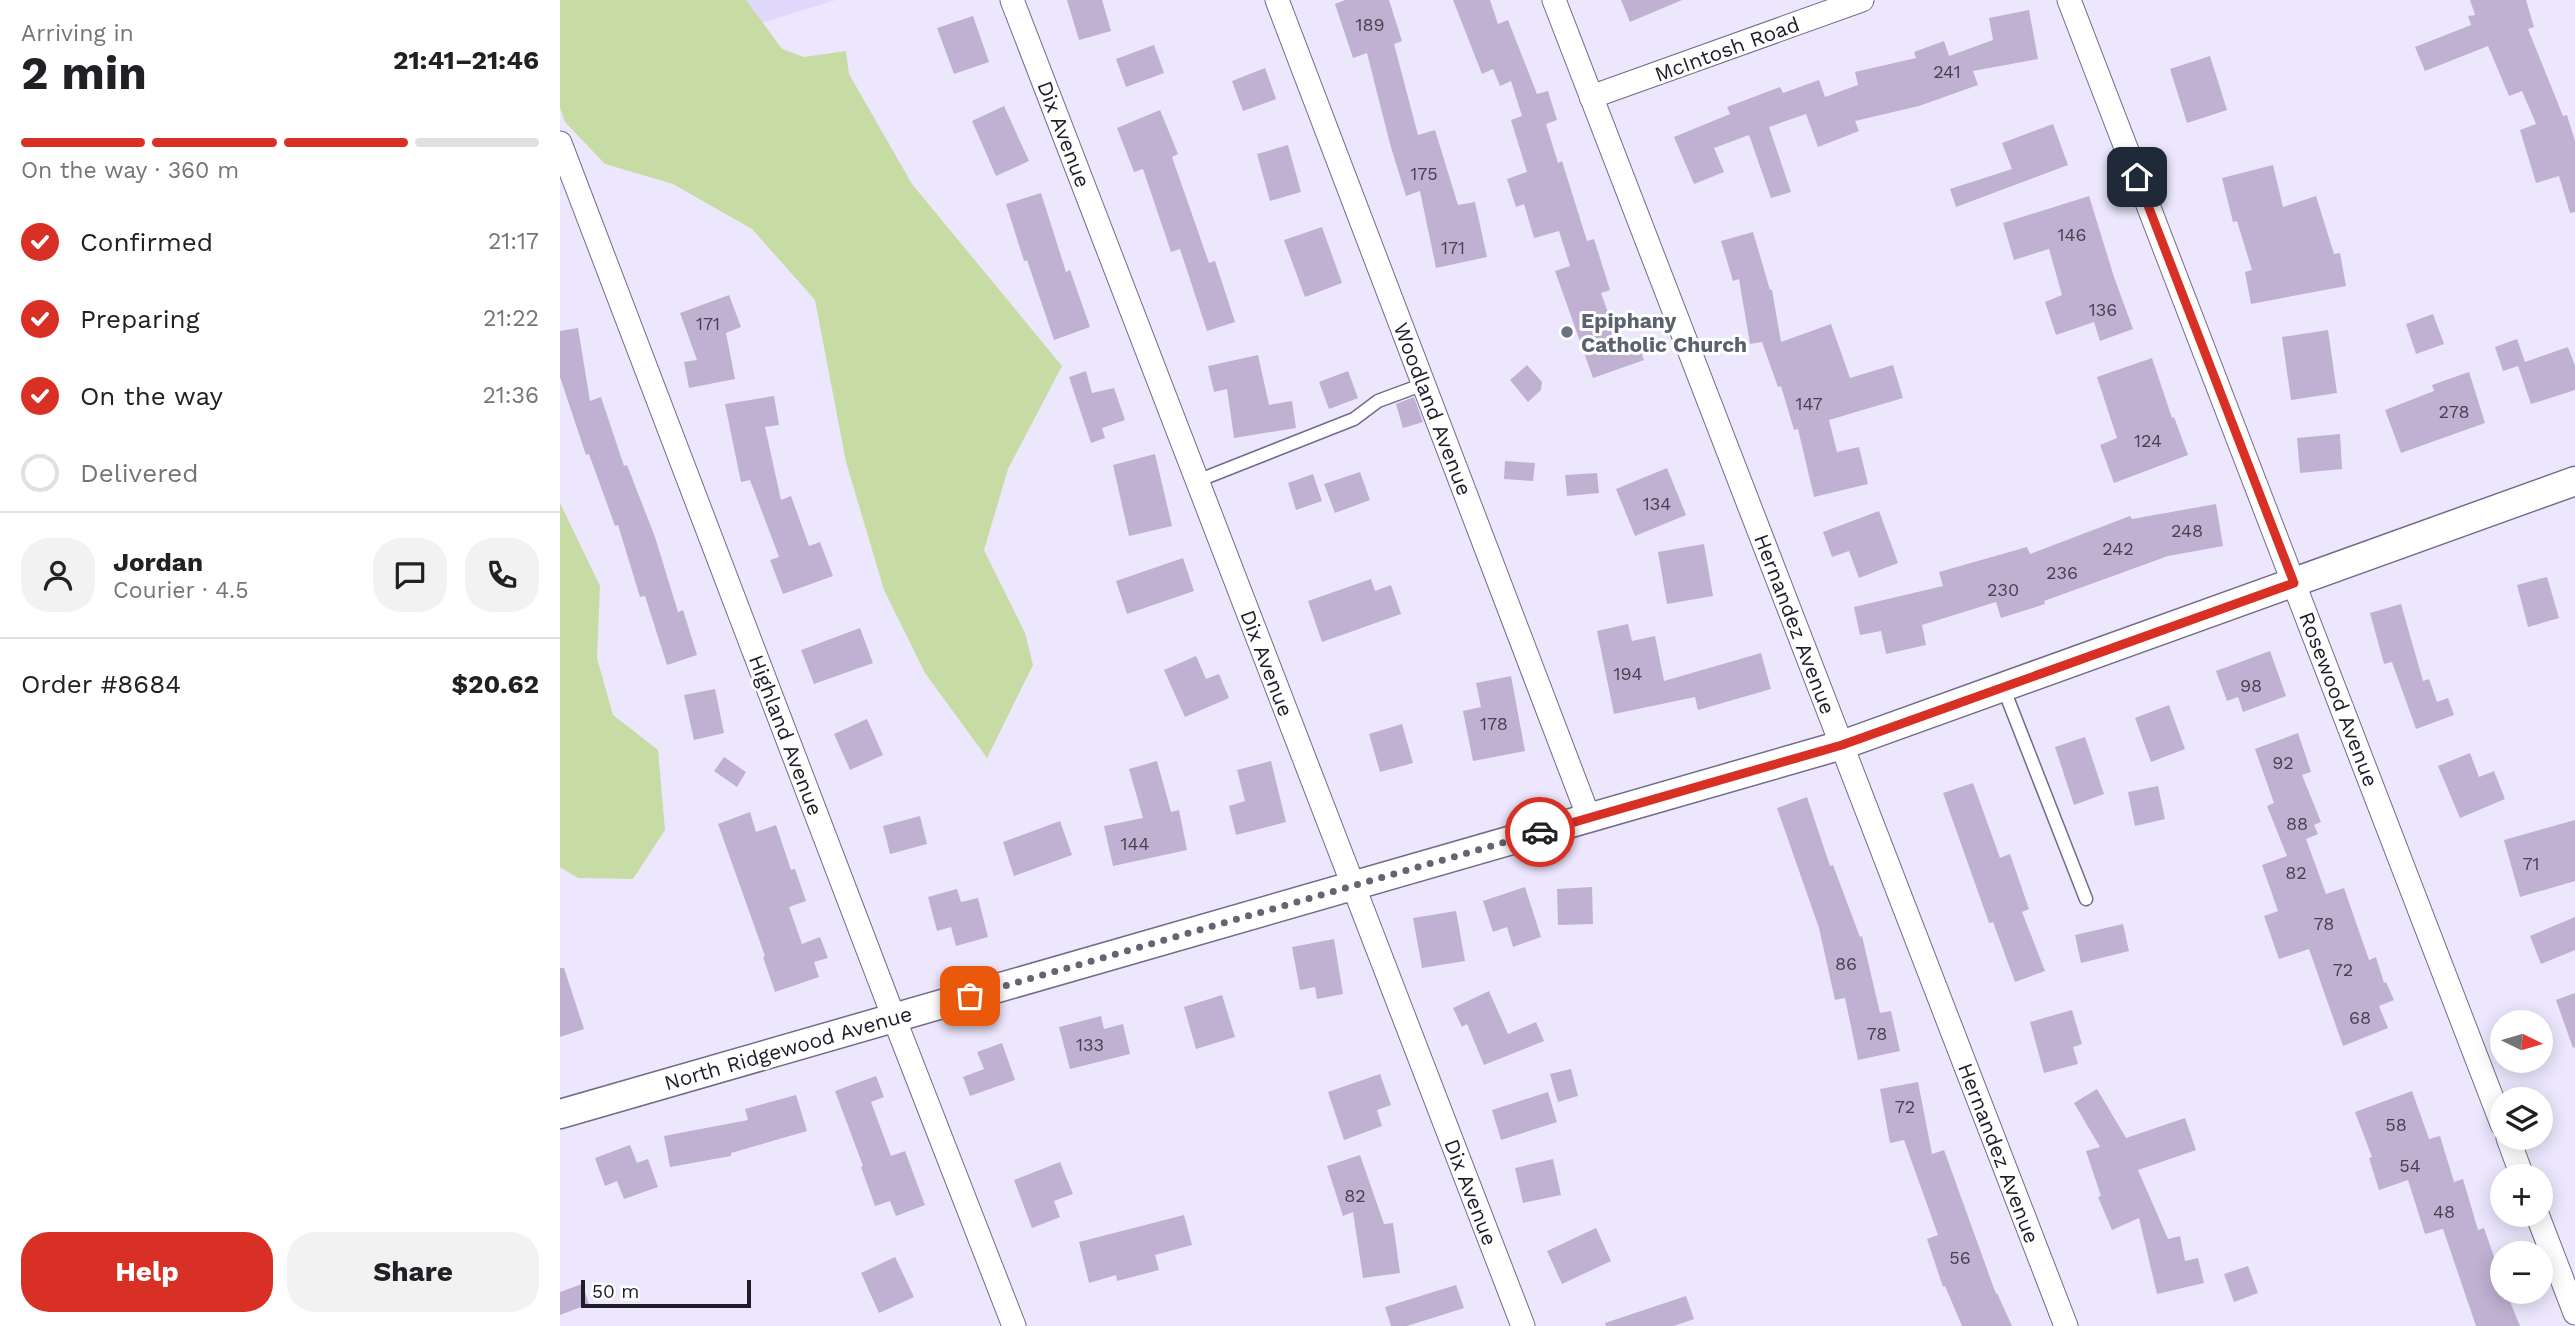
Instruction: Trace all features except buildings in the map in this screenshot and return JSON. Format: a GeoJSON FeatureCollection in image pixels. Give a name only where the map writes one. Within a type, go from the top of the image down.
{"type":"FeatureCollection","features":[{"type":"Feature","properties":{"kind":"street","name":"Dix Avenue"},"geometry":{"type":"LineString","coordinates":[[1012,0],[1523,1326]]}},
{"type":"Feature","properties":{"kind":"street","name":"Woodland Avenue"},"geometry":{"type":"LineString","coordinates":[[1277,0],[1589,818]]}},
{"type":"Feature","properties":{"kind":"street","name":"Hernandez Avenue"},"geometry":{"type":"LineString","coordinates":[[1554,0],[2066,1326]]}},
{"type":"Feature","properties":{"kind":"street","name":"McIntosh Road"},"geometry":{"type":"LineString","coordinates":[[1591,97],[1862,0]]}},
{"type":"Feature","properties":{"kind":"street","name":"Rosewood Avenue"},"geometry":{"type":"LineString","coordinates":[[2069,0],[2490,1093]]}},
{"type":"Feature","properties":{"kind":"street","name":"Highland Avenue"},"geometry":{"type":"LineString","coordinates":[[560,144],[1014,1326]]}},
{"type":"Feature","properties":{"kind":"street","name":"North Ridgewood Avenue"},"geometry":{"type":"LineString","coordinates":[[560,1114],[1842,745],[2575,481]]}},
{"type":"Feature","properties":{"kind":"street"},"geometry":{"type":"LineString","coordinates":[[2542,1227],[2575,1312]]}},
{"type":"Feature","properties":{"kind":"lane"},"geometry":{"type":"LineString","coordinates":[[1197,481],[1354,419],[1378,401],[1424,384]]}},
{"type":"Feature","properties":{"kind":"lane"},"geometry":{"type":"LineString","coordinates":[[2003,687],[2086,899]]}},
{"type":"Feature","properties":{"kind":"shaded area"},"geometry":{"type":"Polygon","coordinates":[[[746,0],[836,0],[762,23],[746,0]]]}},
{"type":"Feature","properties":{"kind":"green space"},"geometry":{"type":"Polygon","coordinates":[[[560,0],[746,0],[782,49],[804,57],[846,51],[849,74],[912,184],[1062,366],[1008,469],[984,550],[1025,633],[1033,665],[987,758],[925,673],[884,590],[846,462],[815,300],[752,229],[673,184],[605,164],[565,122],[560,108],[560,0]]]}},
{"type":"Feature","properties":{"kind":"green space"},"geometry":{"type":"Polygon","coordinates":[[[560,503],[600,586],[597,658],[613,715],[658,750],[665,830],[633,879],[578,878],[560,867],[560,503]]]}},
{"type":"Feature","properties":{"kind":"way so far"},"geometry":{"type":"LineString","coordinates":[[970,996],[1540,832]]}},
{"type":"Feature","properties":{"kind":"place","name":"Epiphany Catholic Church"},"geometry":{"type":"Point","coordinates":[1567,332]}},
{"type":"Feature","properties":{"kind":"route"},"geometry":{"type":"LineString","coordinates":[[1540,832],[1842,745],[2294,583],[2137,177]]}}]}
